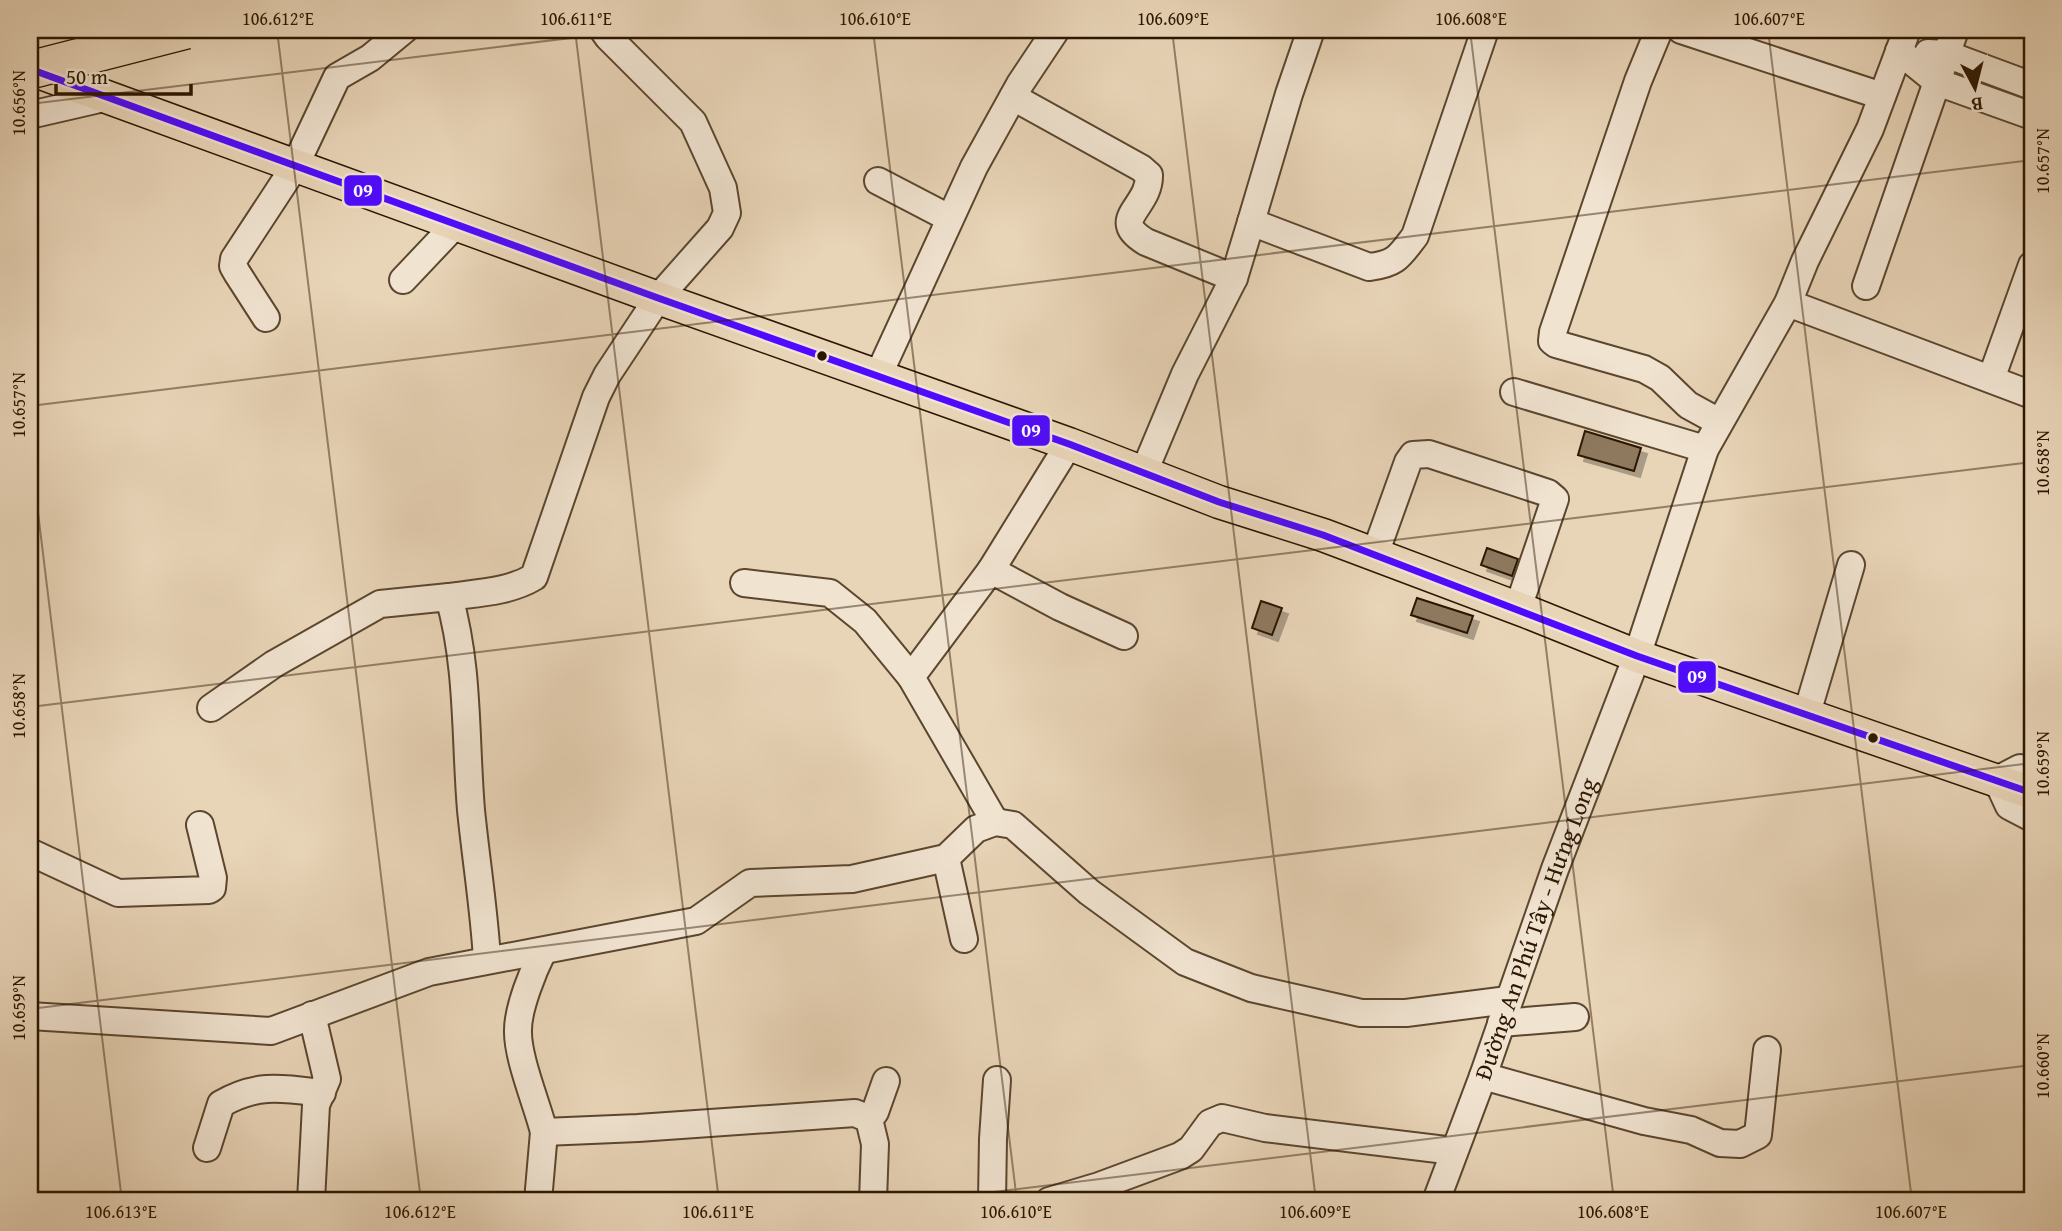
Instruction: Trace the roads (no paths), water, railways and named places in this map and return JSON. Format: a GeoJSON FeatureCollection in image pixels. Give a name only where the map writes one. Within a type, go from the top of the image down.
{"type":"FeatureCollection","features":[{"type":"Feature","properties":{"kind":"highway"},"geometry":{"type":"LineString","coordinates":[[30,69],[187,30]]}},
{"type":"Feature","properties":{"kind":"main road"},"geometry":{"type":"LineString","coordinates":[[30,69],[456,225],[1069,444],[1219,502],[1375,554],[1637,656],[2032,793]]}},
{"type":"Feature","properties":{"kind":"street"},"geometry":{"type":"LineString","coordinates":[[266,318],[233,266],[234,259],[295,166],[337,77],[370,58],[404,30]]}},
{"type":"Feature","properties":{"kind":"street"},"geometry":{"type":"LineString","coordinates":[[212,708],[274,664],[380,604],[507,588],[534,577],[596,397],[607,375],[659,298],[720,228],[727,213],[727,200],[718,174],[693,122],[603,30]]}},
{"type":"Feature","properties":{"kind":"street"},"geometry":{"type":"LineString","coordinates":[[878,376],[974,166],[1013,97],[1056,30]]}},
{"type":"Feature","properties":{"kind":"street"},"geometry":{"type":"LineString","coordinates":[[1144,472],[1185,374],[1234,278],[1311,30]]}},
{"type":"Feature","properties":{"kind":"street"},"geometry":{"type":"LineString","coordinates":[[1251,222],[1369,267],[1388,265],[1415,236],[1485,30]]}},
{"type":"Feature","properties":{"kind":"street"},"geometry":{"type":"LineString","coordinates":[[1659,30],[1608,169],[1552,341],[1644,369],[1660,378],[1688,405],[1719,422]]}},
{"type":"Feature","properties":{"kind":"street"},"geometry":{"type":"LineString","coordinates":[[1681,30],[1882,96]]}},
{"type":"Feature","properties":{"kind":"street"},"geometry":{"type":"LineString","coordinates":[[1866,286],[1955,30]]}},
{"type":"Feature","properties":{"kind":"street"},"geometry":{"type":"LineString","coordinates":[[1903,40],[2032,86]]}},
{"type":"Feature","properties":{"kind":"street"},"geometry":{"type":"LineString","coordinates":[[1903,40],[1937,82],[2032,116]]}},
{"type":"Feature","properties":{"kind":"street","name":"Đường An Phú Tây - Hưng Long"},"geometry":{"type":"LineString","coordinates":[[1436,1201],[1555,869],[1637,656],[1705,449],[1788,303],[1805,261],[1870,129],[1903,40]]}},
{"type":"Feature","properties":{"kind":"street"},"geometry":{"type":"LineString","coordinates":[[30,116],[108,97]]}},
{"type":"Feature","properties":{"kind":"street"},"geometry":{"type":"LineString","coordinates":[[1013,97],[1141,168],[1149,176],[1149,185],[1142,201],[1130,217],[1129,228],[1133,234],[1146,242],[1234,278]]}},
{"type":"Feature","properties":{"kind":"street"},"geometry":{"type":"LineString","coordinates":[[878,181],[949,218]]}},
{"type":"Feature","properties":{"kind":"street"},"geometry":{"type":"LineString","coordinates":[[403,280],[456,225]]}},
{"type":"Feature","properties":{"kind":"street"},"geometry":{"type":"LineString","coordinates":[[1991,379],[2032,266]]}},
{"type":"Feature","properties":{"kind":"street"},"geometry":{"type":"LineString","coordinates":[[1788,303],[2032,396]]}},
{"type":"Feature","properties":{"kind":"street"},"geometry":{"type":"LineString","coordinates":[[1514,392],[1705,449]]}},
{"type":"Feature","properties":{"kind":"street"},"geometry":{"type":"LineString","coordinates":[[911,677],[991,570],[1069,444]]}},
{"type":"Feature","properties":{"kind":"street"},"geometry":{"type":"LineString","coordinates":[[1375,554],[1413,455],[1429,454],[1548,493],[1555,499],[1518,608]]}},
{"type":"Feature","properties":{"kind":"street"},"geometry":{"type":"LineString","coordinates":[[1807,713],[1851,565]]}},
{"type":"Feature","properties":{"kind":"street"},"geometry":{"type":"LineString","coordinates":[[991,570],[1060,607],[1124,636]]}},
{"type":"Feature","properties":{"kind":"street"},"geometry":{"type":"LineString","coordinates":[[744,583],[830,593],[865,621],[911,677],[995,822]]}},
{"type":"Feature","properties":{"kind":"street"},"geometry":{"type":"LineString","coordinates":[[449,597],[465,678],[471,808],[487,959]]}},
{"type":"Feature","properties":{"kind":"street"},"geometry":{"type":"LineString","coordinates":[[2032,772],[2020,768],[1997,779],[2009,806],[2032,818]]}},
{"type":"Feature","properties":{"kind":"street"},"geometry":{"type":"LineString","coordinates":[[30,1016],[271,1031],[429,972],[696,921],[750,883],[852,879],[946,858],[976,829],[995,822],[1013,825],[1089,892],[1185,962],[1251,988],[1361,1013],[1504,1011],[1575,1017]]}},
{"type":"Feature","properties":{"kind":"street"},"geometry":{"type":"LineString","coordinates":[[30,852],[118,893],[208,890],[212,888],[213,878],[201,825]]}},
{"type":"Feature","properties":{"kind":"street"},"geometry":{"type":"LineString","coordinates":[[946,858],[964,939]]}},
{"type":"Feature","properties":{"kind":"street"},"geometry":{"type":"LineString","coordinates":[[538,1201],[544,1132],[518,1030],[528,988],[543,951]]}},
{"type":"Feature","properties":{"kind":"street"},"geometry":{"type":"LineString","coordinates":[[312,1015],[327,1079],[316,1105],[312,1201]]}},
{"type":"Feature","properties":{"kind":"street"},"geometry":{"type":"LineString","coordinates":[[1483,1076],[1644,1121],[1691,1130],[1720,1143],[1740,1144],[1758,1135],[1767,1050]]}},
{"type":"Feature","properties":{"kind":"street"},"geometry":{"type":"LineString","coordinates":[[992,1201],[997,1080]]}},
{"type":"Feature","properties":{"kind":"street"},"geometry":{"type":"LineString","coordinates":[[869,1119],[875,1112],[886,1081]]}},
{"type":"Feature","properties":{"kind":"street"},"geometry":{"type":"LineString","coordinates":[[207,1148],[221,1104],[237,1095],[273,1087],[322,1093]]}},
{"type":"Feature","properties":{"kind":"street"},"geometry":{"type":"LineString","coordinates":[[544,1132],[855,1113],[865,1115],[869,1119],[875,1144],[873,1201]]}},
{"type":"Feature","properties":{"kind":"street"},"geometry":{"type":"LineString","coordinates":[[1049,1201],[1100,1194],[1185,1153],[1210,1123],[1222,1118],[1265,1128],[1454,1152]]}}]}
